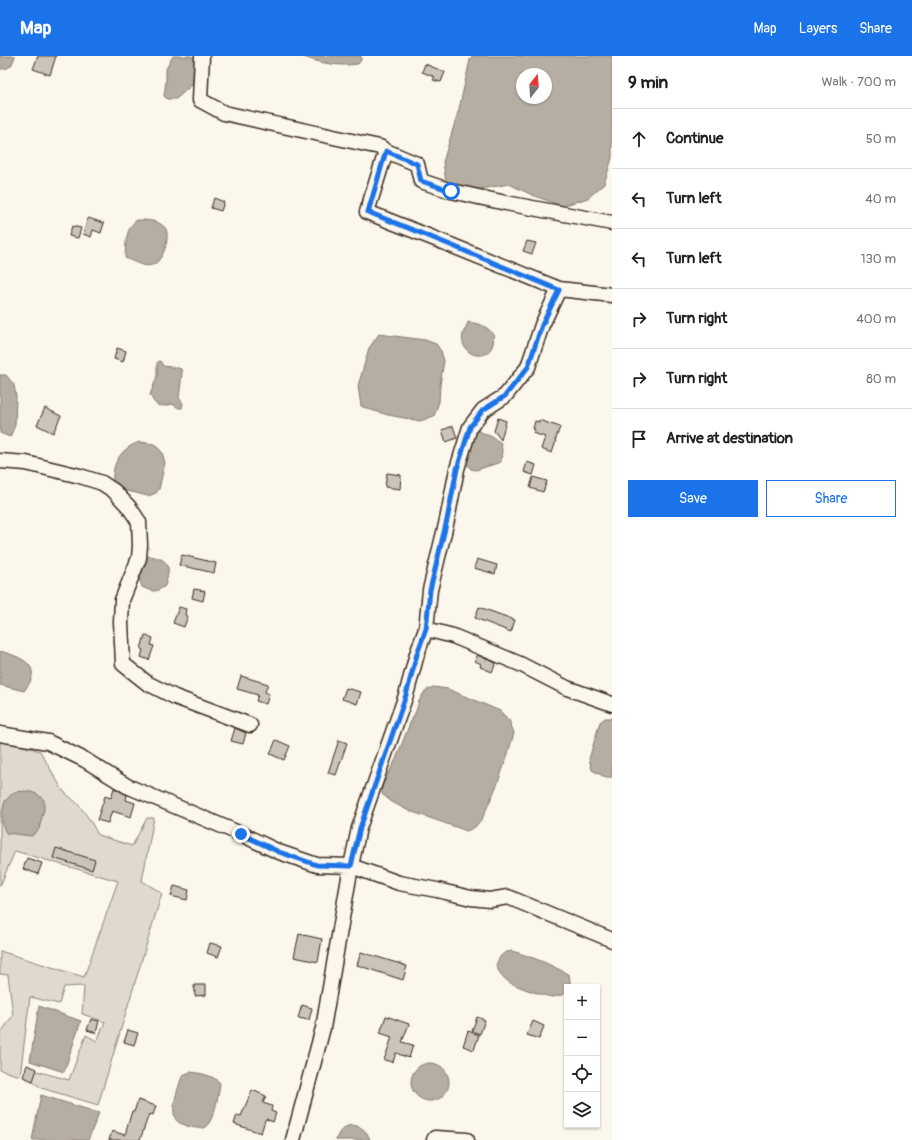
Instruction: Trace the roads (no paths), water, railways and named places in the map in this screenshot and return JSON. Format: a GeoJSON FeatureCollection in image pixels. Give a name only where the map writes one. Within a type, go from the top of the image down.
{"type":"FeatureCollection","features":[{"type":"Feature","properties":{"kind":"street"},"geometry":{"type":"LineString","coordinates":[[202,56],[200,100],[224,113],[380,147],[417,164],[421,181],[451,191],[612,223]]}},
{"type":"Feature","properties":{"kind":"street"},"geometry":{"type":"LineString","coordinates":[[386,151],[368,212],[559,290],[612,296]]}},
{"type":"Feature","properties":{"kind":"street"},"geometry":{"type":"LineString","coordinates":[[293,1140],[323,1028],[351,866],[360,828],[406,695],[417,654],[426,629],[430,590],[447,520],[457,469],[470,427],[483,410],[505,396],[528,367],[542,325],[559,290]]}},
{"type":"Feature","properties":{"kind":"street"},"geometry":{"type":"LineString","coordinates":[[0,460],[26,463],[80,476],[102,483],[114,491],[129,507],[139,522],[140,532],[139,558],[122,600],[120,622],[123,664],[146,683],[175,697],[250,725]]}},
{"type":"Feature","properties":{"kind":"street"},"geometry":{"type":"LineString","coordinates":[[426,629],[453,636],[520,664],[567,688],[612,704]]}},
{"type":"Feature","properties":{"kind":"street"},"geometry":{"type":"LineString","coordinates":[[0,734],[48,742],[85,760],[127,786],[241,834],[279,852],[317,865],[351,866],[399,884],[437,890],[471,898],[490,900],[508,897],[612,940]]}},
{"type":"Feature","properties":{"kind":"street"},"geometry":{"type":"LineString","coordinates":[[434,1140],[435,1138],[467,1140]]}}]}
